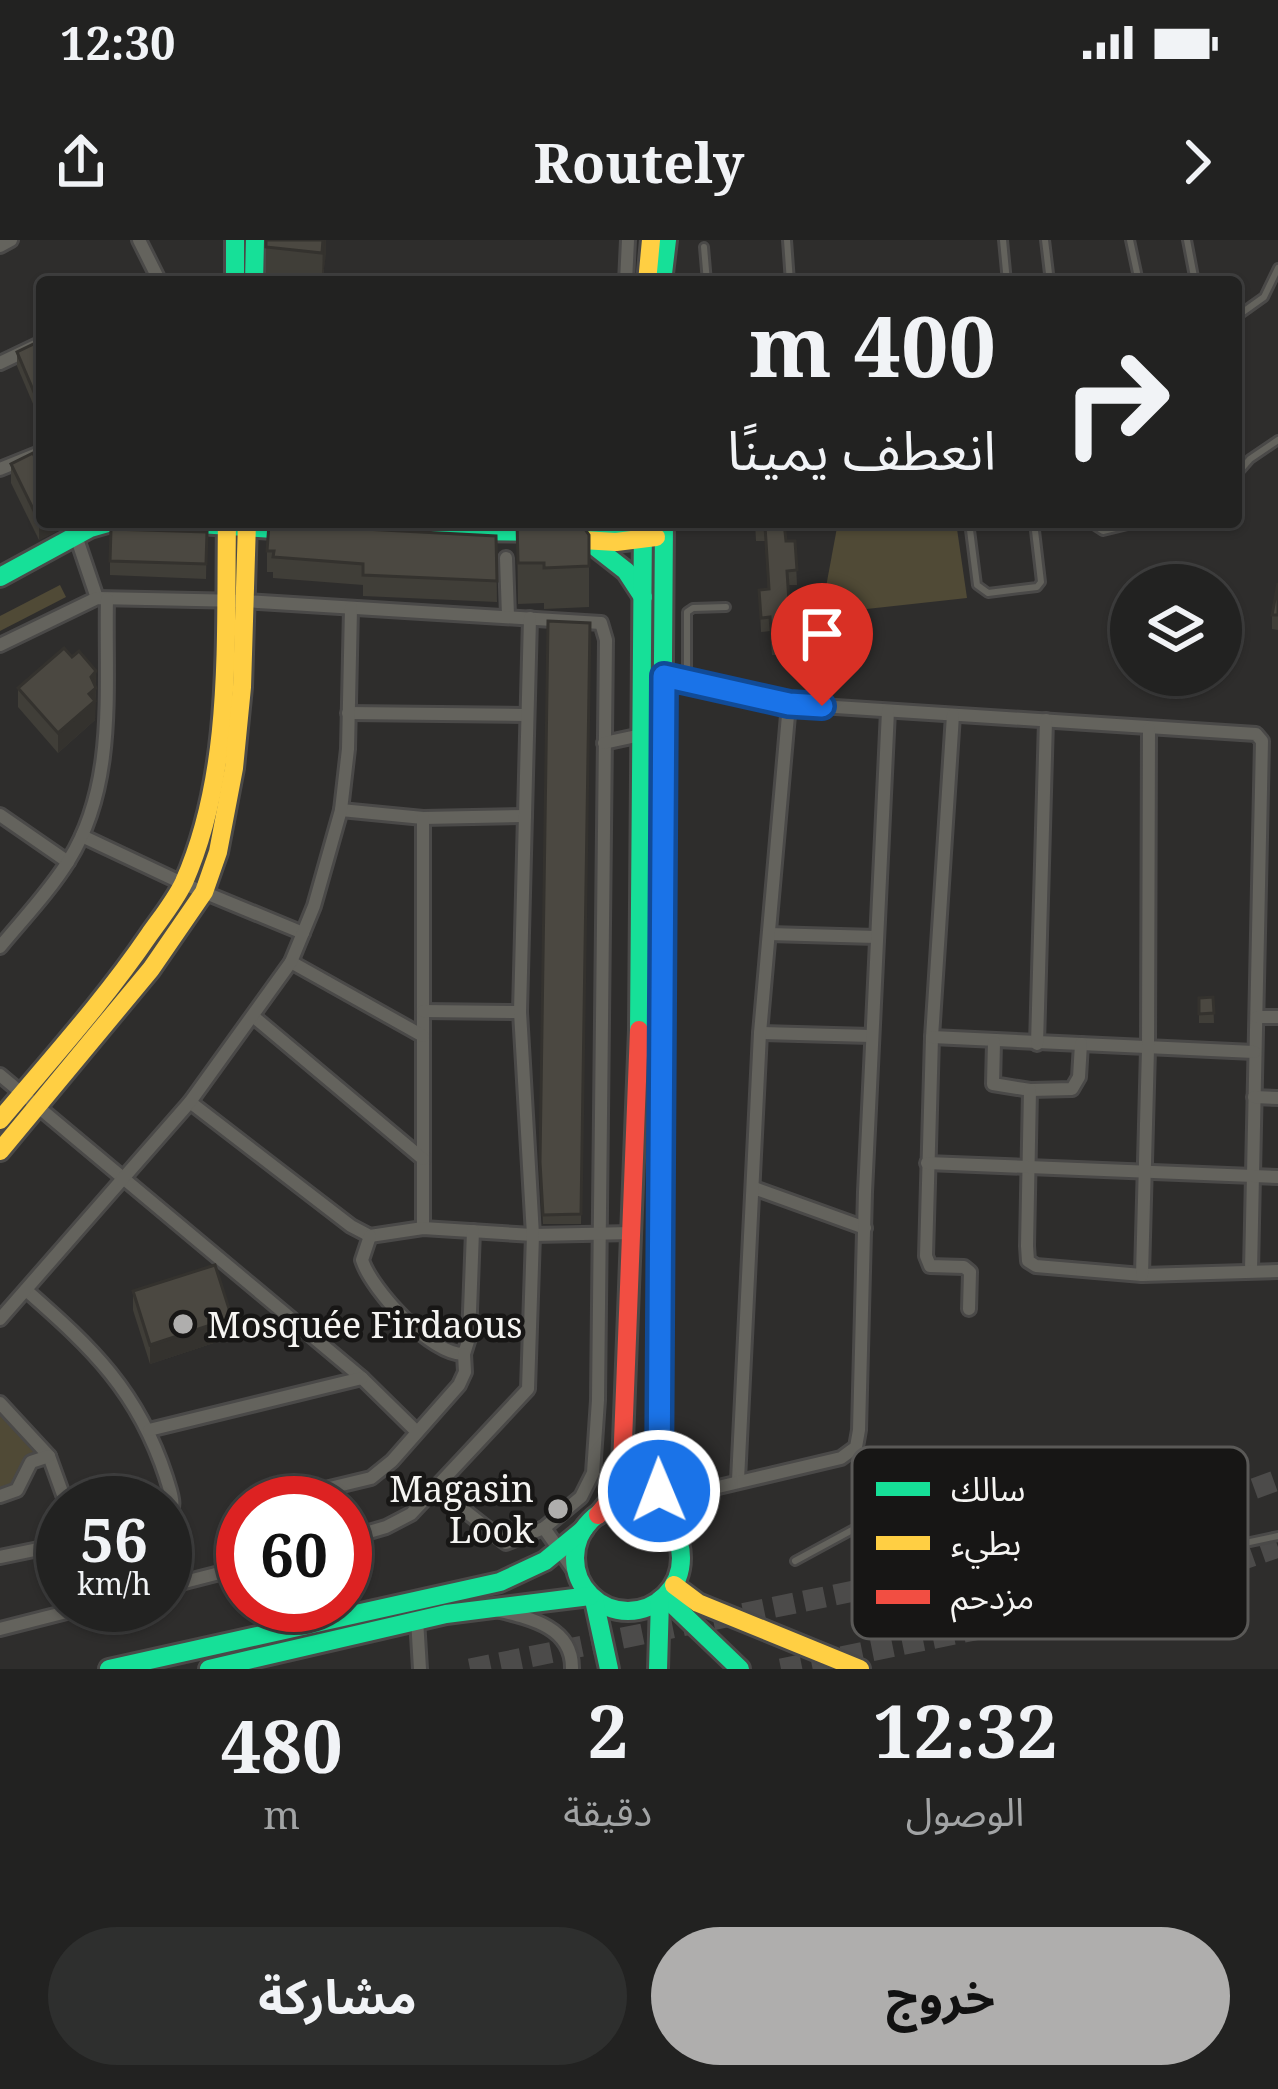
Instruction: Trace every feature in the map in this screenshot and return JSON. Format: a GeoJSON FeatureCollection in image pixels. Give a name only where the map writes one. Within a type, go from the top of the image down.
{"type":"FeatureCollection","features":[{"type":"Feature","properties":{"kind":"main road"},"geometry":{"type":"LineString","coordinates":[[235,240],[235,276]]}},
{"type":"Feature","properties":{"kind":"main road"},"geometry":{"type":"LineString","coordinates":[[254,276],[255,240]]}},
{"type":"Feature","properties":{"kind":"main road"},"geometry":{"type":"LineString","coordinates":[[648,276],[651,240]]}},
{"type":"Feature","properties":{"kind":"main road"},"geometry":{"type":"LineString","coordinates":[[663,276],[667,240]]}},
{"type":"Feature","properties":{"kind":"main road"},"geometry":{"type":"LineString","coordinates":[[0,577],[96,528]]}},
{"type":"Feature","properties":{"kind":"main road"},"geometry":{"type":"LineString","coordinates":[[0,1151],[30,1100],[184,884],[214,769],[223,603],[236,528]]}},
{"type":"Feature","properties":{"kind":"main road"},"geometry":{"type":"LineString","coordinates":[[0,1120],[30,1100],[152,968],[204,892],[218,852],[234,768],[242,688],[244,601],[237,528]]}},
{"type":"Feature","properties":{"kind":"main road"},"geometry":{"type":"LineString","coordinates":[[283,528],[314,530]]}},
{"type":"Feature","properties":{"kind":"main road"},"geometry":{"type":"LineString","coordinates":[[356,530],[398,528]]}},
{"type":"Feature","properties":{"kind":"main road"},"geometry":{"type":"LineString","coordinates":[[496,528],[664,529],[659,1501],[680,1546],[681,1559],[666,1594],[658,1669]]}},
{"type":"Feature","properties":{"kind":"main road"},"geometry":{"type":"LineString","coordinates":[[109,1669],[532,1571],[561,1551],[615,1494],[622,1468],[639,1021],[643,528]]}},
{"type":"Feature","properties":{"kind":"main road"},"geometry":{"type":"LineString","coordinates":[[579,531],[626,571],[643,597]]}},
{"type":"Feature","properties":{"kind":"main road"},"geometry":{"type":"LineString","coordinates":[[609,1669],[592,1598],[579,1578],[576,1552],[591,1522],[611,1508],[642,1507],[668,1522]]}},
{"type":"Feature","properties":{"kind":"main road"},"geometry":{"type":"LineString","coordinates":[[666,1594],[740,1669]]}},
{"type":"Feature","properties":{"kind":"main road"},"geometry":{"type":"LineString","coordinates":[[209,1669],[417,1619],[537,1598],[592,1598],[628,1611],[666,1594],[860,1669]]}},
{"type":"Feature","properties":{"kind":"street"},"geometry":{"type":"LineString","coordinates":[[0,246],[11,240]]}},
{"type":"Feature","properties":{"kind":"street"},"geometry":{"type":"LineString","coordinates":[[140,240],[157,276]]}},
{"type":"Feature","properties":{"kind":"street"},"geometry":{"type":"LineString","coordinates":[[626,276],[628,240]]}},
{"type":"Feature","properties":{"kind":"street"},"geometry":{"type":"LineString","coordinates":[[0,363],[36,347]]}},
{"type":"Feature","properties":{"kind":"street"},"geometry":{"type":"LineString","coordinates":[[0,469],[36,454]]}},
{"type":"Feature","properties":{"kind":"street"},"geometry":{"type":"LineString","coordinates":[[1,944],[68,862],[82,836],[104,768],[102,598],[76,536]]}},
{"type":"Feature","properties":{"kind":"street"},"geometry":{"type":"LineString","coordinates":[[506,559],[508,616]]}},
{"type":"Feature","properties":{"kind":"street"},"geometry":{"type":"LineString","coordinates":[[0,645],[102,598],[244,601],[601,623],[606,640],[604,973],[593,1473],[580,1497],[544,1528],[506,1543],[436,1489]]}},
{"type":"Feature","properties":{"kind":"street"},"geometry":{"type":"LineString","coordinates":[[0,1319],[190,1102],[291,962],[341,810],[351,608]]}},
{"type":"Feature","properties":{"kind":"street"},"geometry":{"type":"LineString","coordinates":[[372,1530],[400,1521],[436,1489],[528,1389],[533,1235],[520,1012],[530,619]]}},
{"type":"Feature","properties":{"kind":"street"},"geometry":{"type":"LineString","coordinates":[[664,676],[789,704],[1253,733],[1262,740],[1251,1271]]}},
{"type":"Feature","properties":{"kind":"street"},"geometry":{"type":"LineString","coordinates":[[738,1480],[760,1033],[789,704]]}},
{"type":"Feature","properties":{"kind":"street"},"geometry":{"type":"LineString","coordinates":[[856,1447],[888,711]]}},
{"type":"Feature","properties":{"kind":"street"},"geometry":{"type":"LineString","coordinates":[[349,713],[525,715]]}},
{"type":"Feature","properties":{"kind":"street"},"geometry":{"type":"LineString","coordinates":[[953,715],[932,1037],[926,1263],[969,1269],[969,1309]]}},
{"type":"Feature","properties":{"kind":"street"},"geometry":{"type":"LineString","coordinates":[[1037,1044],[1046,720]]}},
{"type":"Feature","properties":{"kind":"street"},"geometry":{"type":"LineString","coordinates":[[1142,1275],[1149,729]]}},
{"type":"Feature","properties":{"kind":"street"},"geometry":{"type":"LineString","coordinates":[[604,743],[641,735]]}},
{"type":"Feature","properties":{"kind":"street"},"geometry":{"type":"LineString","coordinates":[[341,810],[423,818],[525,816]]}},
{"type":"Feature","properties":{"kind":"street"},"geometry":{"type":"LineString","coordinates":[[0,815],[68,862]]}},
{"type":"Feature","properties":{"kind":"street"},"geometry":{"type":"LineString","coordinates":[[423,818],[424,1228]]}},
{"type":"Feature","properties":{"kind":"street"},"geometry":{"type":"LineString","coordinates":[[82,836],[303,934]]}},
{"type":"Feature","properties":{"kind":"street"},"geometry":{"type":"LineString","coordinates":[[769,934],[876,937]]}},
{"type":"Feature","properties":{"kind":"street"},"geometry":{"type":"LineString","coordinates":[[291,962],[423,1036]]}},
{"type":"Feature","properties":{"kind":"street"},"geometry":{"type":"LineString","coordinates":[[423,1011],[520,1012]]}},
{"type":"Feature","properties":{"kind":"street"},"geometry":{"type":"LineString","coordinates":[[254,1017],[423,1159]]}},
{"type":"Feature","properties":{"kind":"street"},"geometry":{"type":"LineString","coordinates":[[1257,1017],[1278,1017]]}},
{"type":"Feature","properties":{"kind":"street"},"geometry":{"type":"LineString","coordinates":[[760,1033],[871,1036]]}},
{"type":"Feature","properties":{"kind":"street"},"geometry":{"type":"LineString","coordinates":[[932,1037],[1254,1052]]}},
{"type":"Feature","properties":{"kind":"street"},"geometry":{"type":"LineString","coordinates":[[994,1042],[993,1084],[1030,1090],[1072,1089],[1079,1077],[1081,1044]]}},
{"type":"Feature","properties":{"kind":"street"},"geometry":{"type":"LineString","coordinates":[[0,1075],[362,1378],[417,1432]]}},
{"type":"Feature","properties":{"kind":"street"},"geometry":{"type":"LineString","coordinates":[[1030,1090],[1028,1261],[1045,1269],[1142,1275],[1278,1271]]}},
{"type":"Feature","properties":{"kind":"street"},"geometry":{"type":"LineString","coordinates":[[1254,1097],[1278,1097]]}},
{"type":"Feature","properties":{"kind":"street"},"geometry":{"type":"LineString","coordinates":[[190,1102],[370,1236],[424,1228],[533,1235],[632,1233]]}},
{"type":"Feature","properties":{"kind":"street"},"geometry":{"type":"LineString","coordinates":[[927,1163],[1278,1177]]}},
{"type":"Feature","properties":{"kind":"street"},"geometry":{"type":"LineString","coordinates":[[754,1188],[865,1228]]}},
{"type":"Feature","properties":{"kind":"street"},"geometry":{"type":"LineString","coordinates":[[372,1477],[459,1385],[465,1372],[472,1231]]}},
{"type":"Feature","properties":{"kind":"street"},"geometry":{"type":"LineString","coordinates":[[370,1236],[362,1260],[379,1294],[446,1349],[464,1354]]}},
{"type":"Feature","properties":{"kind":"street"},"geometry":{"type":"LineString","coordinates":[[26,1290],[109,1367],[149,1430],[164,1476]]}},
{"type":"Feature","properties":{"kind":"street"},"geometry":{"type":"LineString","coordinates":[[149,1430],[362,1378]]}},
{"type":"Feature","properties":{"kind":"street"},"geometry":{"type":"LineString","coordinates":[[0,1403],[49,1456],[56,1476]]}},
{"type":"Feature","properties":{"kind":"street"},"geometry":{"type":"LineString","coordinates":[[659,1501],[841,1458],[852,1450]]}},
{"type":"Feature","properties":{"kind":"street"},"geometry":{"type":"LineString","coordinates":[[0,1496],[17,1490],[31,1462],[49,1456]]}},
{"type":"Feature","properties":{"kind":"street"},"geometry":{"type":"LineString","coordinates":[[544,1528],[579,1578]]}},
{"type":"Feature","properties":{"kind":"street"},"geometry":{"type":"LineString","coordinates":[[0,1557],[36,1550]]}},
{"type":"Feature","properties":{"kind":"street"},"geometry":{"type":"LineString","coordinates":[[488,1609],[520,1616],[556,1632],[571,1651],[572,1669]]}},
{"type":"Feature","properties":{"kind":"street"},"geometry":{"type":"LineString","coordinates":[[417,1619],[420,1669]]}},
{"type":"Feature","properties":{"kind":"street"},"geometry":{"type":"LineString","coordinates":[[0,1629],[36,1620]]}},
{"type":"Feature","properties":{"kind":"lane"},"geometry":{"type":"LineString","coordinates":[[787,240],[790,276]]}},
{"type":"Feature","properties":{"kind":"lane"},"geometry":{"type":"LineString","coordinates":[[1003,240],[1006,276]]}},
{"type":"Feature","properties":{"kind":"lane"},"geometry":{"type":"LineString","coordinates":[[1045,240],[1049,276]]}},
{"type":"Feature","properties":{"kind":"lane"},"geometry":{"type":"LineString","coordinates":[[1130,240],[1137,276]]}},
{"type":"Feature","properties":{"kind":"lane"},"geometry":{"type":"LineString","coordinates":[[1187,240],[1194,276]]}},
{"type":"Feature","properties":{"kind":"lane"},"geometry":{"type":"LineString","coordinates":[[704,247],[706,276]]}},
{"type":"Feature","properties":{"kind":"lane"},"geometry":{"type":"LineString","coordinates":[[1242,313],[1264,297],[1278,268]]}},
{"type":"Feature","properties":{"kind":"lane"},"geometry":{"type":"LineString","coordinates":[[1242,468],[1278,440]]}},
{"type":"Feature","properties":{"kind":"lane"},"geometry":{"type":"LineString","coordinates":[[970,528],[977,585],[988,592],[1037,587],[1041,582],[1035,528]]}},
{"type":"Feature","properties":{"kind":"lane"},"geometry":{"type":"LineString","coordinates":[[687,681],[687,612],[726,607]]}},
{"type":"Feature","properties":{"kind":"lane"},"geometry":{"type":"LineString","coordinates":[[794,1561],[852,1530]]}},
{"type":"Feature","properties":{"kind":"lane"},"geometry":{"type":"LineString","coordinates":[[1248,1542],[1278,1536]]}},
{"type":"Feature","properties":{"kind":"shaded area"},"geometry":{"type":"Polygon","coordinates":[[[837,528],[957,528],[967,598],[821,614],[837,528]]]}},
{"type":"Feature","properties":{"kind":"shaded area"},"geometry":{"type":"Polygon","coordinates":[[[60,585],[66,597],[0,631],[0,616],[60,585]]]}},
{"type":"Feature","properties":{"kind":"shaded area"},"geometry":{"type":"Polygon","coordinates":[[[0,1413],[40,1458],[21,1487],[0,1492],[0,1413]]]}},
{"type":"Feature","properties":{"kind":"building"},"geometry":{"type":"Polygon","coordinates":[[[266,240],[323,240],[322,253],[266,247],[266,240]]]}},
{"type":"Feature","properties":{"kind":"building"},"geometry":{"type":"Polygon","coordinates":[[[36,343],[36,397],[17,352],[36,343]]]}},
{"type":"Feature","properties":{"kind":"building"},"geometry":{"type":"Polygon","coordinates":[[[33,453],[36,515],[11,464],[33,453]]]}},
{"type":"Feature","properties":{"kind":"building"},"geometry":{"type":"Polygon","coordinates":[[[269,528],[496,536],[497,581],[363,575],[363,564],[273,557],[274,551],[267,551],[269,528]]]}},
{"type":"Feature","properties":{"kind":"building"},"geometry":{"type":"Polygon","coordinates":[[[517,528],[584,528],[589,535],[589,566],[544,568],[544,563],[518,563],[517,528]]]}},
{"type":"Feature","properties":{"kind":"building"},"geometry":{"type":"Polygon","coordinates":[[[765,528],[785,528],[786,541],[795,541],[797,570],[787,571],[790,617],[781,618],[782,640],[772,641],[770,617],[761,618],[759,590],[769,589],[765,528]]]}},
{"type":"Feature","properties":{"kind":"building"},"geometry":{"type":"Polygon","coordinates":[[[111,529],[207,532],[206,564],[110,561],[111,529]]]}},
{"type":"Feature","properties":{"kind":"building"},"geometry":{"type":"Polygon","coordinates":[[[1278,583],[1278,615],[1272,615],[1278,583]]]}},
{"type":"Feature","properties":{"kind":"building"},"geometry":{"type":"Polygon","coordinates":[[[548,621],[590,623],[581,1214],[543,1215],[540,1162],[548,621]]]}},
{"type":"Feature","properties":{"kind":"building"},"geometry":{"type":"Polygon","coordinates":[[[64,648],[72,657],[79,651],[96,671],[91,677],[96,688],[89,694],[95,701],[58,733],[18,688],[64,648]]]}},
{"type":"Feature","properties":{"kind":"building"},"geometry":{"type":"Polygon","coordinates":[[[1213,997],[1214,1013],[1199,1014],[1199,998],[1213,997]]]}},
{"type":"Feature","properties":{"kind":"building","name":"Mosquée Firdaous"},"geometry":{"type":"Polygon","coordinates":[[[215,1265],[232,1318],[150,1345],[133,1291],[215,1265]]]}},
{"type":"Feature","properties":{"kind":"tunnel"},"geometry":{"type":"LineString","coordinates":[[1248,1491],[1278,1480]]}},
{"type":"Feature","properties":{"kind":"tunnel"},"geometry":{"type":"LineString","coordinates":[[1248,1558],[1278,1547]]}},
{"type":"Feature","properties":{"kind":"tunnel"},"geometry":{"type":"LineString","coordinates":[[470,1669],[852,1591]]}},
{"type":"Feature","properties":{"kind":"tunnel"},"geometry":{"type":"LineString","coordinates":[[781,1669],[930,1639]]}},
{"type":"Feature","properties":{"kind":"traffic: fast"},"geometry":{"type":"LineString","coordinates":[[235,240],[235,276]]}},
{"type":"Feature","properties":{"kind":"traffic: fast"},"geometry":{"type":"LineString","coordinates":[[254,276],[255,240]]}},
{"type":"Feature","properties":{"kind":"traffic: fast"},"geometry":{"type":"LineString","coordinates":[[663,276],[667,240]]}},
{"type":"Feature","properties":{"kind":"traffic: fast"},"geometry":{"type":"LineString","coordinates":[[0,577],[90,528]]}},
{"type":"Feature","properties":{"kind":"traffic: fast"},"geometry":{"type":"LineString","coordinates":[[259,528],[289,530]]}},
{"type":"Feature","properties":{"kind":"traffic: fast"},"geometry":{"type":"LineString","coordinates":[[371,530],[561,532],[593,528]]}},
{"type":"Feature","properties":{"kind":"traffic: fast"},"geometry":{"type":"LineString","coordinates":[[639,1030],[643,528]]}},
{"type":"Feature","properties":{"kind":"traffic: fast"},"geometry":{"type":"LineString","coordinates":[[664,528],[657,1475],[667,1522]]}},
{"type":"Feature","properties":{"kind":"traffic: fast"},"geometry":{"type":"LineString","coordinates":[[589,542],[626,571],[643,597]]}},
{"type":"Feature","properties":{"kind":"traffic: fast"},"geometry":{"type":"LineString","coordinates":[[628,1505],[648,1509],[665,1521],[677,1538],[681,1558],[677,1578],[665,1595],[648,1607],[628,1611],[608,1607],[591,1595],[579,1578],[575,1558],[579,1538],[591,1521],[608,1509],[628,1505]]}},
{"type":"Feature","properties":{"kind":"traffic: fast"},"geometry":{"type":"LineString","coordinates":[[109,1669],[500,1582],[545,1561],[584,1529]]}},
{"type":"Feature","properties":{"kind":"traffic: fast"},"geometry":{"type":"LineString","coordinates":[[209,1669],[446,1614],[590,1596]]}},
{"type":"Feature","properties":{"kind":"traffic: fast"},"geometry":{"type":"LineString","coordinates":[[665,1597],[740,1669]]}},
{"type":"Feature","properties":{"kind":"traffic: fast"},"geometry":{"type":"LineString","coordinates":[[594,1600],[609,1669]]}},
{"type":"Feature","properties":{"kind":"traffic: fast"},"geometry":{"type":"LineString","coordinates":[[658,1669],[660,1600]]}},
{"type":"Feature","properties":{"kind":"traffic: slow"},"geometry":{"type":"LineString","coordinates":[[648,276],[651,240]]}},
{"type":"Feature","properties":{"kind":"traffic: slow"},"geometry":{"type":"LineString","coordinates":[[0,1120],[114,983],[184,882],[200,840],[219,751],[227,528]]}},
{"type":"Feature","properties":{"kind":"traffic: slow"},"geometry":{"type":"LineString","coordinates":[[0,1151],[151,969],[204,892],[218,852],[234,768],[242,687],[247,528]]}},
{"type":"Feature","properties":{"kind":"traffic: slow"},"geometry":{"type":"LineString","coordinates":[[582,540],[656,537]]}},
{"type":"Feature","properties":{"kind":"traffic: slow"},"geometry":{"type":"LineString","coordinates":[[674,1585],[698,1603],[860,1669]]}},
{"type":"Feature","properties":{"kind":"traffic: jam"},"geometry":{"type":"LineString","coordinates":[[598,1515],[615,1494],[622,1467],[639,1030]]}},
{"type":"Feature","properties":{"kind":"place","name":"Mosquée Firdaous"},"geometry":{"type":"Point","coordinates":[183,1324]}},
{"type":"Feature","properties":{"kind":"place","name":"Magasin Look"},"geometry":{"type":"Point","coordinates":[558,1509]}},
{"type":"Feature","properties":{"kind":"route"},"geometry":{"type":"LineString","coordinates":[[659,1491],[664,676],[789,704],[822,706]]}}]}
